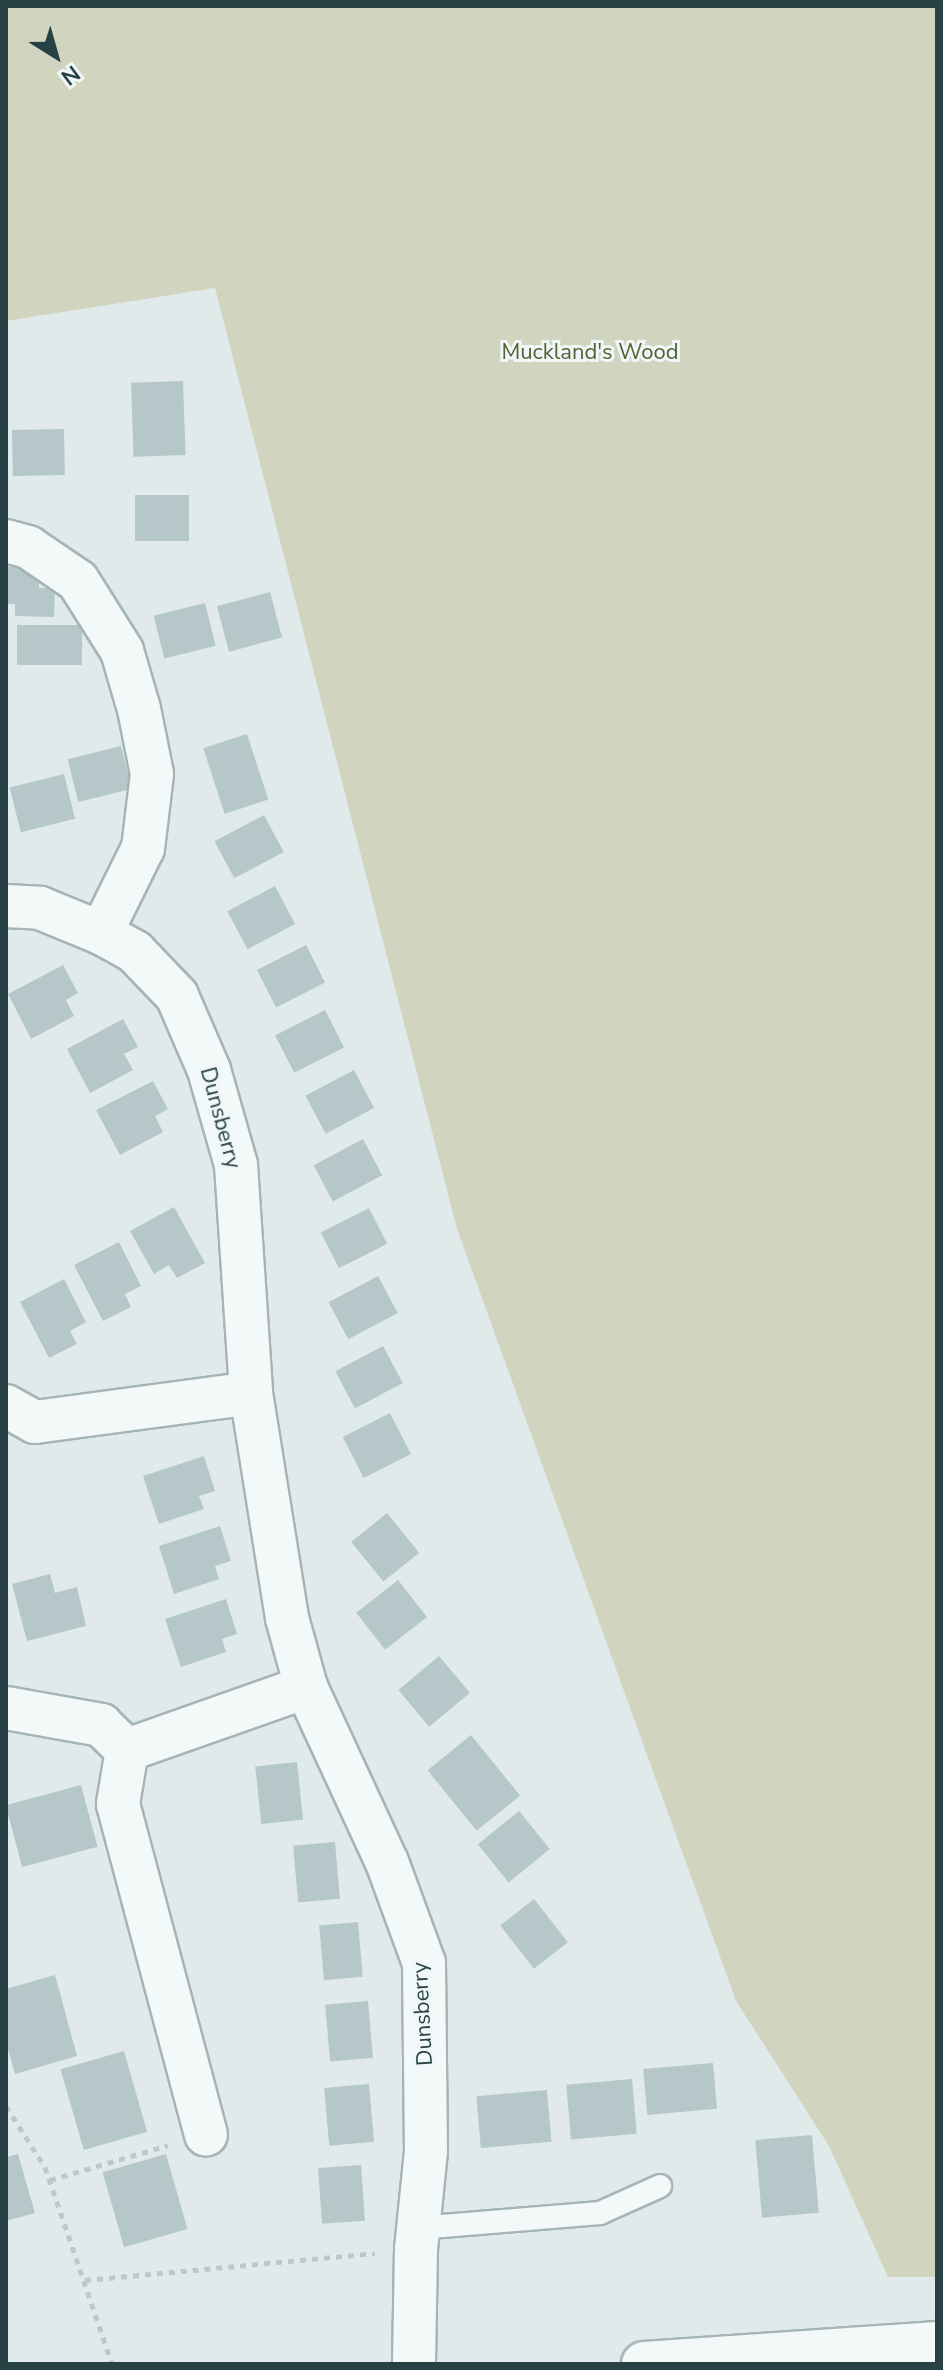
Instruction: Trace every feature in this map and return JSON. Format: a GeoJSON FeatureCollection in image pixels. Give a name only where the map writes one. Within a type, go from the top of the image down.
{"type":"FeatureCollection","features":[{"type":"Feature","properties":{"kind":"street"},"geometry":{"type":"LineString","coordinates":[[6,541],[28,547],[78,581],[122,651],[139,709],[152,774],[143,848],[101,933]]}},
{"type":"Feature","properties":{"kind":"street","name":"Dunsberry"},"geometry":{"type":"LineString","coordinates":[[6,906],[40,908],[101,933],[135,952],[177,996],[209,1070],[236,1165],[251,1393],[287,1618],[306,1687],[387,1862],[424,1963],[426,2151],[417,2239],[414,2364]]}},
{"type":"Feature","properties":{"kind":"street"},"geometry":{"type":"LineString","coordinates":[[6,1406],[35,1422],[251,1393]]}},
{"type":"Feature","properties":{"kind":"street"},"geometry":{"type":"LineString","coordinates":[[127,1750],[306,1687]]}},
{"type":"Feature","properties":{"kind":"street"},"geometry":{"type":"LineString","coordinates":[[6,1708],[101,1725],[127,1750]]}},
{"type":"Feature","properties":{"kind":"street"},"geometry":{"type":"LineString","coordinates":[[127,1750],[118,1804],[206,2134]]}},
{"type":"Feature","properties":{"kind":"street"},"geometry":{"type":"LineString","coordinates":[[644,2364],[937,2344]]}},
{"type":"Feature","properties":{"kind":"lane"},"geometry":{"type":"LineString","coordinates":[[417,2239],[600,2213],[660,2186]]}},
{"type":"Feature","properties":{"kind":"path"},"geometry":{"type":"LineString","coordinates":[[6,2106],[50,2180],[112,2364]]}},
{"type":"Feature","properties":{"kind":"path"},"geometry":{"type":"LineString","coordinates":[[50,2180],[206,2134]]}},
{"type":"Feature","properties":{"kind":"path"},"geometry":{"type":"LineString","coordinates":[[85,2280],[417,2239]]}},
{"type":"Feature","properties":{"kind":"green space","name":"Muckland's Wood"},"geometry":{"type":"Polygon","coordinates":[[[6,6],[937,6],[937,2277],[888,2277],[829,2146],[736,2001],[457,1229],[215,288],[6,321],[6,6]]]}},
{"type":"Feature","properties":{"kind":"building"},"geometry":{"type":"Polygon","coordinates":[[[183,381],[186,455],[134,457],[131,383],[183,381]]]}},
{"type":"Feature","properties":{"kind":"building"},"geometry":{"type":"Polygon","coordinates":[[[64,429],[65,475],[13,476],[12,430],[64,429]]]}},
{"type":"Feature","properties":{"kind":"building"},"geometry":{"type":"Polygon","coordinates":[[[135,495],[189,495],[189,541],[135,541],[135,495]]]}},
{"type":"Feature","properties":{"kind":"building"},"geometry":{"type":"Polygon","coordinates":[[[6,567],[39,567],[39,588],[55,588],[54,617],[15,616],[15,604],[6,604],[6,567]]]}},
{"type":"Feature","properties":{"kind":"building"},"geometry":{"type":"Polygon","coordinates":[[[270,592],[282,637],[229,652],[217,606],[270,592]]]}},
{"type":"Feature","properties":{"kind":"building"},"geometry":{"type":"Polygon","coordinates":[[[205,603],[216,646],[164,659],[154,616],[205,603]]]}},
{"type":"Feature","properties":{"kind":"building"},"geometry":{"type":"Polygon","coordinates":[[[17,625],[82,625],[82,665],[17,665],[17,625]]]}},
{"type":"Feature","properties":{"kind":"building"},"geometry":{"type":"Polygon","coordinates":[[[247,734],[268,800],[225,814],[203,748],[247,734]]]}},
{"type":"Feature","properties":{"kind":"building"},"geometry":{"type":"Polygon","coordinates":[[[121,746],[132,789],[78,802],[68,759],[121,746]]]}},
{"type":"Feature","properties":{"kind":"building"},"geometry":{"type":"Polygon","coordinates":[[[64,774],[75,819],[21,832],[10,788],[64,774]]]}},
{"type":"Feature","properties":{"kind":"building"},"geometry":{"type":"Polygon","coordinates":[[[264,815],[284,852],[234,878],[215,841],[264,815]]]}},
{"type":"Feature","properties":{"kind":"building"},"geometry":{"type":"Polygon","coordinates":[[[275,886],[295,924],[248,949],[227,911],[275,886]]]}},
{"type":"Feature","properties":{"kind":"building"},"geometry":{"type":"Polygon","coordinates":[[[306,945],[325,982],[276,1007],[257,970],[306,945]]]}},
{"type":"Feature","properties":{"kind":"building"},"geometry":{"type":"Polygon","coordinates":[[[63,965],[78,993],[66,1000],[74,1016],[31,1039],[8,994],[63,965]]]}},
{"type":"Feature","properties":{"kind":"building"},"geometry":{"type":"Polygon","coordinates":[[[325,1010],[344,1047],[294,1073],[275,1035],[325,1010]]]}},
{"type":"Feature","properties":{"kind":"building"},"geometry":{"type":"Polygon","coordinates":[[[123,1019],[138,1047],[124,1054],[133,1070],[90,1093],[67,1049],[123,1019]]]}},
{"type":"Feature","properties":{"kind":"building"},"geometry":{"type":"Polygon","coordinates":[[[354,1070],[374,1108],[326,1134],[305,1096],[354,1070]]]}},
{"type":"Feature","properties":{"kind":"building"},"geometry":{"type":"Polygon","coordinates":[[[153,1081],[168,1109],[155,1116],[163,1132],[120,1155],[96,1110],[153,1081]]]}},
{"type":"Feature","properties":{"kind":"building"},"geometry":{"type":"Polygon","coordinates":[[[363,1139],[382,1175],[333,1201],[314,1165],[363,1139]]]}},
{"type":"Feature","properties":{"kind":"building"},"geometry":{"type":"Polygon","coordinates":[[[174,1207],[205,1263],[177,1278],[169,1265],[154,1274],[130,1231],[174,1207]]]}},
{"type":"Feature","properties":{"kind":"building"},"geometry":{"type":"Polygon","coordinates":[[[369,1208],[387,1244],[339,1268],[321,1233],[369,1208]]]}},
{"type":"Feature","properties":{"kind":"building"},"geometry":{"type":"Polygon","coordinates":[[[119,1242],[141,1286],[125,1294],[131,1307],[103,1321],[74,1265],[119,1242]]]}},
{"type":"Feature","properties":{"kind":"building"},"geometry":{"type":"Polygon","coordinates":[[[378,1276],[398,1313],[348,1339],[329,1302],[378,1276]]]}},
{"type":"Feature","properties":{"kind":"building"},"geometry":{"type":"Polygon","coordinates":[[[64,1279],[86,1322],[70,1331],[77,1344],[49,1358],[20,1302],[64,1279]]]}},
{"type":"Feature","properties":{"kind":"building"},"geometry":{"type":"Polygon","coordinates":[[[383,1346],[403,1383],[355,1408],[335,1371],[383,1346]]]}},
{"type":"Feature","properties":{"kind":"building"},"geometry":{"type":"Polygon","coordinates":[[[390,1413],[411,1454],[364,1478],[343,1437],[390,1413]]]}},
{"type":"Feature","properties":{"kind":"building"},"geometry":{"type":"Polygon","coordinates":[[[204,1456],[215,1491],[199,1496],[204,1509],[159,1524],[143,1476],[204,1456]]]}},
{"type":"Feature","properties":{"kind":"building"},"geometry":{"type":"Polygon","coordinates":[[[387,1513],[419,1553],[383,1582],[351,1542],[387,1513]]]}},
{"type":"Feature","properties":{"kind":"building"},"geometry":{"type":"Polygon","coordinates":[[[220,1526],[231,1561],[215,1566],[219,1579],[174,1594],[159,1546],[220,1526]]]}},
{"type":"Feature","properties":{"kind":"building"},"geometry":{"type":"Polygon","coordinates":[[[50,1574],[55,1593],[77,1587],[86,1626],[27,1641],[12,1584],[50,1574]]]}},
{"type":"Feature","properties":{"kind":"building"},"geometry":{"type":"Polygon","coordinates":[[[398,1580],[427,1617],[385,1650],[356,1613],[398,1580]]]}},
{"type":"Feature","properties":{"kind":"building"},"geometry":{"type":"Polygon","coordinates":[[[226,1599],[237,1634],[222,1639],[226,1652],[181,1667],[165,1619],[226,1599]]]}},
{"type":"Feature","properties":{"kind":"building"},"geometry":{"type":"Polygon","coordinates":[[[439,1656],[470,1693],[429,1727],[398,1690],[439,1656]]]}},
{"type":"Feature","properties":{"kind":"building"},"geometry":{"type":"Polygon","coordinates":[[[471,1735],[520,1796],[477,1831],[427,1770],[471,1735]]]}},
{"type":"Feature","properties":{"kind":"building"},"geometry":{"type":"Polygon","coordinates":[[[297,1762],[303,1820],[261,1824],[255,1766],[297,1762]]]}},
{"type":"Feature","properties":{"kind":"building"},"geometry":{"type":"Polygon","coordinates":[[[81,1785],[98,1847],[22,1867],[6,1805],[81,1785]]]}},
{"type":"Feature","properties":{"kind":"building"},"geometry":{"type":"Polygon","coordinates":[[[519,1811],[550,1849],[509,1882],[478,1844],[519,1811]]]}},
{"type":"Feature","properties":{"kind":"building"},"geometry":{"type":"Polygon","coordinates":[[[335,1842],[340,1899],[298,1902],[293,1846],[335,1842]]]}},
{"type":"Feature","properties":{"kind":"building"},"geometry":{"type":"Polygon","coordinates":[[[534,1899],[568,1942],[534,1969],[500,1925],[534,1899]]]}},
{"type":"Feature","properties":{"kind":"building"},"geometry":{"type":"Polygon","coordinates":[[[358,1922],[363,1977],[324,1980],[319,1925],[358,1922]]]}},
{"type":"Feature","properties":{"kind":"building"},"geometry":{"type":"Polygon","coordinates":[[[55,1975],[77,2056],[15,2074],[6,2042],[6,1989],[55,1975]]]}},
{"type":"Feature","properties":{"kind":"building"},"geometry":{"type":"Polygon","coordinates":[[[368,2001],[373,2058],[330,2062],[325,2005],[368,2001]]]}},
{"type":"Feature","properties":{"kind":"building"},"geometry":{"type":"Polygon","coordinates":[[[124,2051],[147,2132],[84,2150],[61,2069],[124,2051]]]}},
{"type":"Feature","properties":{"kind":"building"},"geometry":{"type":"Polygon","coordinates":[[[713,2063],[717,2109],[647,2115],[643,2069],[713,2063]]]}},
{"type":"Feature","properties":{"kind":"building"},"geometry":{"type":"Polygon","coordinates":[[[632,2079],[637,2134],[571,2140],[566,2085],[632,2079]]]}},
{"type":"Feature","properties":{"kind":"building"},"geometry":{"type":"Polygon","coordinates":[[[369,2084],[374,2142],[329,2146],[324,2088],[369,2084]]]}},
{"type":"Feature","properties":{"kind":"building"},"geometry":{"type":"Polygon","coordinates":[[[547,2090],[552,2142],[481,2148],[476,2096],[547,2090]]]}},
{"type":"Feature","properties":{"kind":"building"},"geometry":{"type":"Polygon","coordinates":[[[812,2135],[819,2213],[762,2218],[755,2140],[812,2135]]]}},
{"type":"Feature","properties":{"kind":"building"},"geometry":{"type":"Polygon","coordinates":[[[18,2154],[35,2213],[6,2221],[6,2157],[18,2154]]]}},
{"type":"Feature","properties":{"kind":"building"},"geometry":{"type":"Polygon","coordinates":[[[166,2154],[187,2229],[124,2247],[103,2172],[166,2154]]]}},
{"type":"Feature","properties":{"kind":"building"},"geometry":{"type":"Polygon","coordinates":[[[361,2165],[365,2221],[322,2224],[318,2168],[361,2165]]]}}]}
